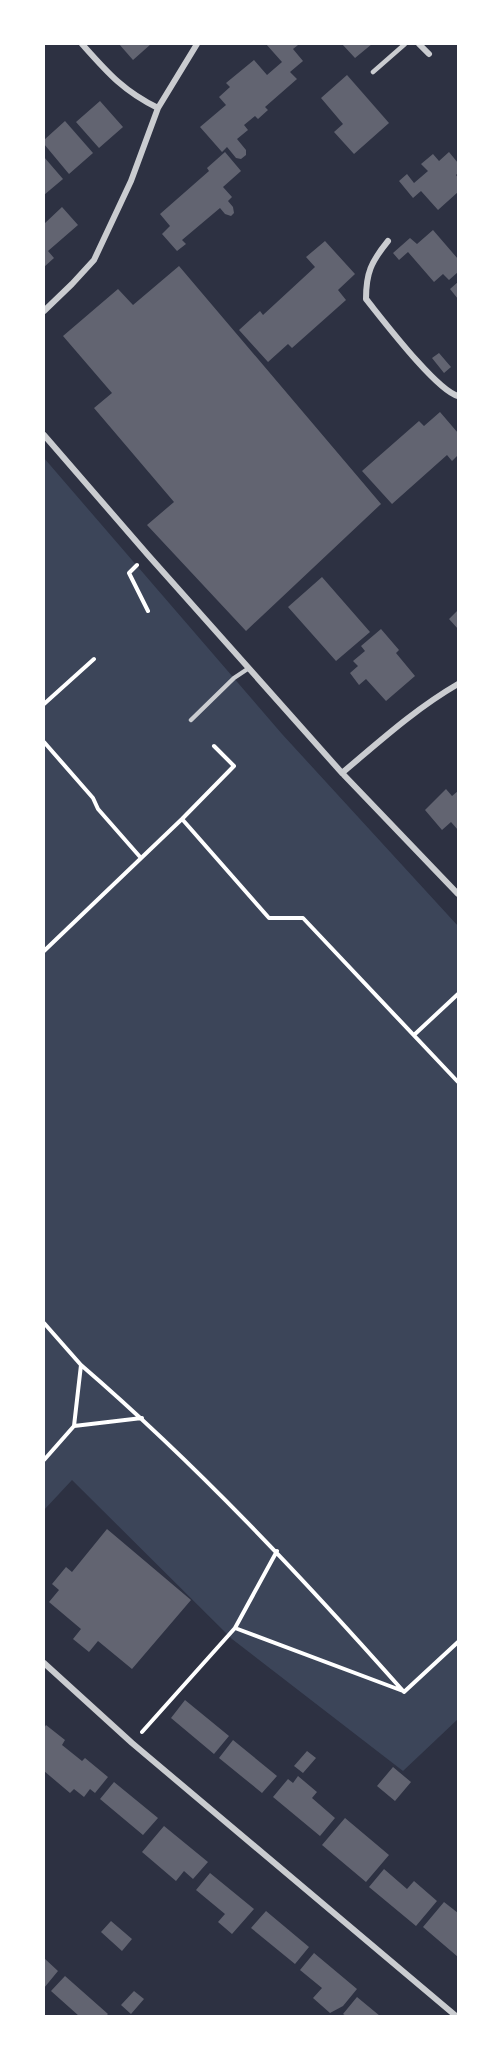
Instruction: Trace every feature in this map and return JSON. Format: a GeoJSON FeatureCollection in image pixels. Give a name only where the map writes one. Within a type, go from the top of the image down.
{"type":"FeatureCollection","features":[{"type":"Feature","properties":{"kind":"street"},"geometry":{"type":"LineString","coordinates":[[82,44],[119,84],[137,98],[158,108]]}},
{"type":"Feature","properties":{"kind":"street"},"geometry":{"type":"LineString","coordinates":[[44,311],[94,260],[130,181],[158,108],[197,44]]}},
{"type":"Feature","properties":{"kind":"street"},"geometry":{"type":"LineString","coordinates":[[419,44],[429,54]]}},
{"type":"Feature","properties":{"kind":"street"},"geometry":{"type":"LineString","coordinates":[[387,241],[373,259],[367,276],[366,299],[445,390],[459,396]]}},
{"type":"Feature","properties":{"kind":"street"},"geometry":{"type":"LineString","coordinates":[[44,435],[147,555],[342,773],[459,894]]}},
{"type":"Feature","properties":{"kind":"street"},"geometry":{"type":"LineString","coordinates":[[342,773],[399,723],[459,684]]}},
{"type":"Feature","properties":{"kind":"street"},"geometry":{"type":"LineString","coordinates":[[45,1667],[456,2016]]}},
{"type":"Feature","properties":{"kind":"lane"},"geometry":{"type":"LineString","coordinates":[[373,72],[405,44]]}},
{"type":"Feature","properties":{"kind":"lane"},"geometry":{"type":"LineString","coordinates":[[191,720],[234,678],[249,668]]}},
{"type":"Feature","properties":{"kind":"path"},"geometry":{"type":"LineString","coordinates":[[138,565],[129,573],[148,611]]}},
{"type":"Feature","properties":{"kind":"path"},"geometry":{"type":"LineString","coordinates":[[44,704],[94,659]]}},
{"type":"Feature","properties":{"kind":"path"},"geometry":{"type":"LineString","coordinates":[[44,742],[141,858]]}},
{"type":"Feature","properties":{"kind":"path"},"geometry":{"type":"LineString","coordinates":[[44,951],[234,766],[214,746]]}},
{"type":"Feature","properties":{"kind":"path"},"geometry":{"type":"LineString","coordinates":[[182,819],[269,918],[303,918],[459,1082]]}},
{"type":"Feature","properties":{"kind":"path"},"geometry":{"type":"LineString","coordinates":[[414,1035],[459,994]]}},
{"type":"Feature","properties":{"kind":"path"},"geometry":{"type":"LineString","coordinates":[[44,1323],[81,1365],[142,1418],[277,1551],[404,1692]]}},
{"type":"Feature","properties":{"kind":"path"},"geometry":{"type":"LineString","coordinates":[[44,1460],[74,1426],[81,1365]]}},
{"type":"Feature","properties":{"kind":"path"},"geometry":{"type":"LineString","coordinates":[[74,1426],[142,1418]]}},
{"type":"Feature","properties":{"kind":"path"},"geometry":{"type":"LineString","coordinates":[[132,1743],[235,1628],[277,1551]]}},
{"type":"Feature","properties":{"kind":"path"},"geometry":{"type":"LineString","coordinates":[[235,1628],[404,1692]]}},
{"type":"Feature","properties":{"kind":"path"},"geometry":{"type":"LineString","coordinates":[[404,1692],[459,1642]]}},
{"type":"Feature","properties":{"kind":"shaded area"},"geometry":{"type":"Polygon","coordinates":[[[44,458],[282,734],[458,926],[458,1719],[403,1771],[232,1639],[72,1480],[44,1510],[44,458]]]}},
{"type":"Feature","properties":{"kind":"building"},"geometry":{"type":"Polygon","coordinates":[[[119,44],[151,44],[133,60],[119,44]]]}},
{"type":"Feature","properties":{"kind":"building"},"geometry":{"type":"Polygon","coordinates":[[[266,44],[297,44],[293,49],[303,61],[290,72],[297,79],[265,107],[268,110],[258,119],[255,116],[244,125],[248,130],[237,139],[246,150],[246,155],[241,159],[236,158],[227,147],[222,152],[200,127],[226,105],[219,97],[230,87],[226,83],[254,60],[267,75],[282,62],[266,44]]]}},
{"type":"Feature","properties":{"kind":"building"},"geometry":{"type":"Polygon","coordinates":[[[342,44],[372,44],[355,58],[342,44]]]}},
{"type":"Feature","properties":{"kind":"building"},"geometry":{"type":"Polygon","coordinates":[[[347,75],[389,123],[354,154],[334,132],[343,124],[321,98],[347,75]]]}},
{"type":"Feature","properties":{"kind":"building"},"geometry":{"type":"Polygon","coordinates":[[[100,101],[123,127],[99,148],[76,122],[100,101]]]}},
{"type":"Feature","properties":{"kind":"building"},"geometry":{"type":"Polygon","coordinates":[[[65,121],[93,153],[69,174],[44,144],[44,140],[65,121]]]}},
{"type":"Feature","properties":{"kind":"building"},"geometry":{"type":"Polygon","coordinates":[[[225,152],[241,171],[223,187],[232,197],[228,201],[234,213],[231,216],[225,214],[220,208],[182,240],[186,244],[177,251],[162,234],[170,226],[160,214],[209,171],[207,168],[225,152]]]}},
{"type":"Feature","properties":{"kind":"building"},"geometry":{"type":"Polygon","coordinates":[[[449,152],[458,163],[456,175],[458,192],[438,210],[421,191],[413,198],[399,181],[407,174],[414,183],[428,171],[421,164],[433,154],[439,161],[449,152]]]}},
{"type":"Feature","properties":{"kind":"building"},"geometry":{"type":"Polygon","coordinates":[[[44,157],[63,179],[44,195],[44,157]]]}},
{"type":"Feature","properties":{"kind":"building"},"geometry":{"type":"Polygon","coordinates":[[[62,207],[78,225],[48,251],[54,258],[44,267],[44,224],[62,207]]]}},
{"type":"Feature","properties":{"kind":"building"},"geometry":{"type":"Polygon","coordinates":[[[433,230],[458,259],[458,272],[449,280],[443,274],[434,282],[408,252],[399,260],[393,253],[410,238],[417,244],[433,230]]]}},
{"type":"Feature","properties":{"kind":"building"},"geometry":{"type":"Polygon","coordinates":[[[325,241],[355,274],[338,290],[346,300],[292,348],[288,344],[268,362],[239,330],[260,311],[263,315],[315,267],[306,257],[325,241]]]}},
{"type":"Feature","properties":{"kind":"building"},"geometry":{"type":"Polygon","coordinates":[[[179,266],[381,504],[246,631],[147,525],[174,502],[94,408],[112,393],[63,336],[118,289],[133,305],[179,266]]]}},
{"type":"Feature","properties":{"kind":"building"},"geometry":{"type":"Polygon","coordinates":[[[458,282],[458,299],[450,289],[458,282]]]}},
{"type":"Feature","properties":{"kind":"building"},"geometry":{"type":"Polygon","coordinates":[[[439,353],[451,367],[444,373],[432,358],[439,353]]]}},
{"type":"Feature","properties":{"kind":"building"},"geometry":{"type":"Polygon","coordinates":[[[440,412],[458,433],[458,455],[452,461],[447,455],[392,504],[362,471],[419,421],[424,426],[440,412]]]}},
{"type":"Feature","properties":{"kind":"building"},"geometry":{"type":"Polygon","coordinates":[[[322,577],[370,632],[336,661],[288,607],[322,577]]]}},
{"type":"Feature","properties":{"kind":"building"},"geometry":{"type":"Polygon","coordinates":[[[458,610],[458,629],[449,619],[458,610]]]}},
{"type":"Feature","properties":{"kind":"building"},"geometry":{"type":"Polygon","coordinates":[[[381,629],[399,650],[396,653],[415,676],[386,701],[366,679],[359,685],[350,673],[358,666],[353,661],[365,651],[361,646],[381,629]]]}},
{"type":"Feature","properties":{"kind":"building"},"geometry":{"type":"Polygon","coordinates":[[[446,789],[452,796],[458,791],[458,830],[451,822],[442,830],[425,810],[446,789]]]}},
{"type":"Feature","properties":{"kind":"building"},"geometry":{"type":"Polygon","coordinates":[[[107,1529],[191,1600],[132,1669],[98,1641],[89,1652],[73,1639],[81,1629],[49,1602],[59,1590],[52,1584],[66,1567],[72,1572],[107,1529]]]}},
{"type":"Feature","properties":{"kind":"building"},"geometry":{"type":"Polygon","coordinates":[[[185,1700],[229,1736],[214,1754],[171,1718],[185,1700]]]}},
{"type":"Feature","properties":{"kind":"building"},"geometry":{"type":"Polygon","coordinates":[[[46,1725],[65,1740],[62,1745],[82,1761],[85,1758],[108,1777],[95,1793],[90,1789],[84,1797],[74,1789],[70,1793],[44,1771],[44,1728],[46,1725]]]}},
{"type":"Feature","properties":{"kind":"building"},"geometry":{"type":"Polygon","coordinates":[[[233,1740],[277,1776],[262,1793],[219,1758],[233,1740]]]}},
{"type":"Feature","properties":{"kind":"building"},"geometry":{"type":"Polygon","coordinates":[[[307,1751],[316,1758],[303,1773],[294,1766],[307,1751]]]}},
{"type":"Feature","properties":{"kind":"building"},"geometry":{"type":"Polygon","coordinates":[[[393,1767],[411,1782],[395,1801],[377,1786],[393,1767]]]}},
{"type":"Feature","properties":{"kind":"building"},"geometry":{"type":"Polygon","coordinates":[[[298,1776],[317,1792],[312,1798],[335,1818],[320,1836],[273,1797],[288,1779],[293,1783],[298,1776]]]}},
{"type":"Feature","properties":{"kind":"building"},"geometry":{"type":"Polygon","coordinates":[[[114,1782],[158,1818],[143,1835],[100,1799],[114,1782]]]}},
{"type":"Feature","properties":{"kind":"building"},"geometry":{"type":"Polygon","coordinates":[[[345,1818],[389,1855],[366,1882],[322,1845],[345,1818]]]}},
{"type":"Feature","properties":{"kind":"building"},"geometry":{"type":"Polygon","coordinates":[[[164,1826],[208,1862],[193,1879],[184,1871],[176,1881],[142,1852],[164,1826]]]}},
{"type":"Feature","properties":{"kind":"building"},"geometry":{"type":"Polygon","coordinates":[[[384,1869],[407,1889],[414,1881],[437,1901],[416,1926],[369,1887],[384,1869]]]}},
{"type":"Feature","properties":{"kind":"building"},"geometry":{"type":"Polygon","coordinates":[[[210,1873],[254,1909],[232,1934],[218,1922],[225,1914],[196,1890],[210,1873]]]}},
{"type":"Feature","properties":{"kind":"building"},"geometry":{"type":"Polygon","coordinates":[[[444,1902],[458,1913],[458,1957],[423,1927],[444,1902]]]}},
{"type":"Feature","properties":{"kind":"building"},"geometry":{"type":"Polygon","coordinates":[[[266,1911],[309,1947],[295,1964],[251,1928],[266,1911]]]}},
{"type":"Feature","properties":{"kind":"building"},"geometry":{"type":"Polygon","coordinates":[[[111,1921],[132,1939],[122,1951],[101,1932],[111,1921]]]}},
{"type":"Feature","properties":{"kind":"building"},"geometry":{"type":"Polygon","coordinates":[[[314,1953],[357,1989],[343,2006],[330,2013],[313,1998],[322,1988],[300,1970],[314,1953]]]}},
{"type":"Feature","properties":{"kind":"building"},"geometry":{"type":"Polygon","coordinates":[[[44,1958],[58,1971],[44,1988],[44,1958]]]}},
{"type":"Feature","properties":{"kind":"building"},"geometry":{"type":"Polygon","coordinates":[[[65,1976],[108,2014],[106,2016],[79,2016],[51,1991],[65,1976]]]}},
{"type":"Feature","properties":{"kind":"building"},"geometry":{"type":"Polygon","coordinates":[[[134,1991],[144,1999],[131,2014],[121,2005],[134,1991]]]}},
{"type":"Feature","properties":{"kind":"building"},"geometry":{"type":"Polygon","coordinates":[[[357,1997],[380,2016],[346,2016],[343,2014],[357,1997]]]}}]}
